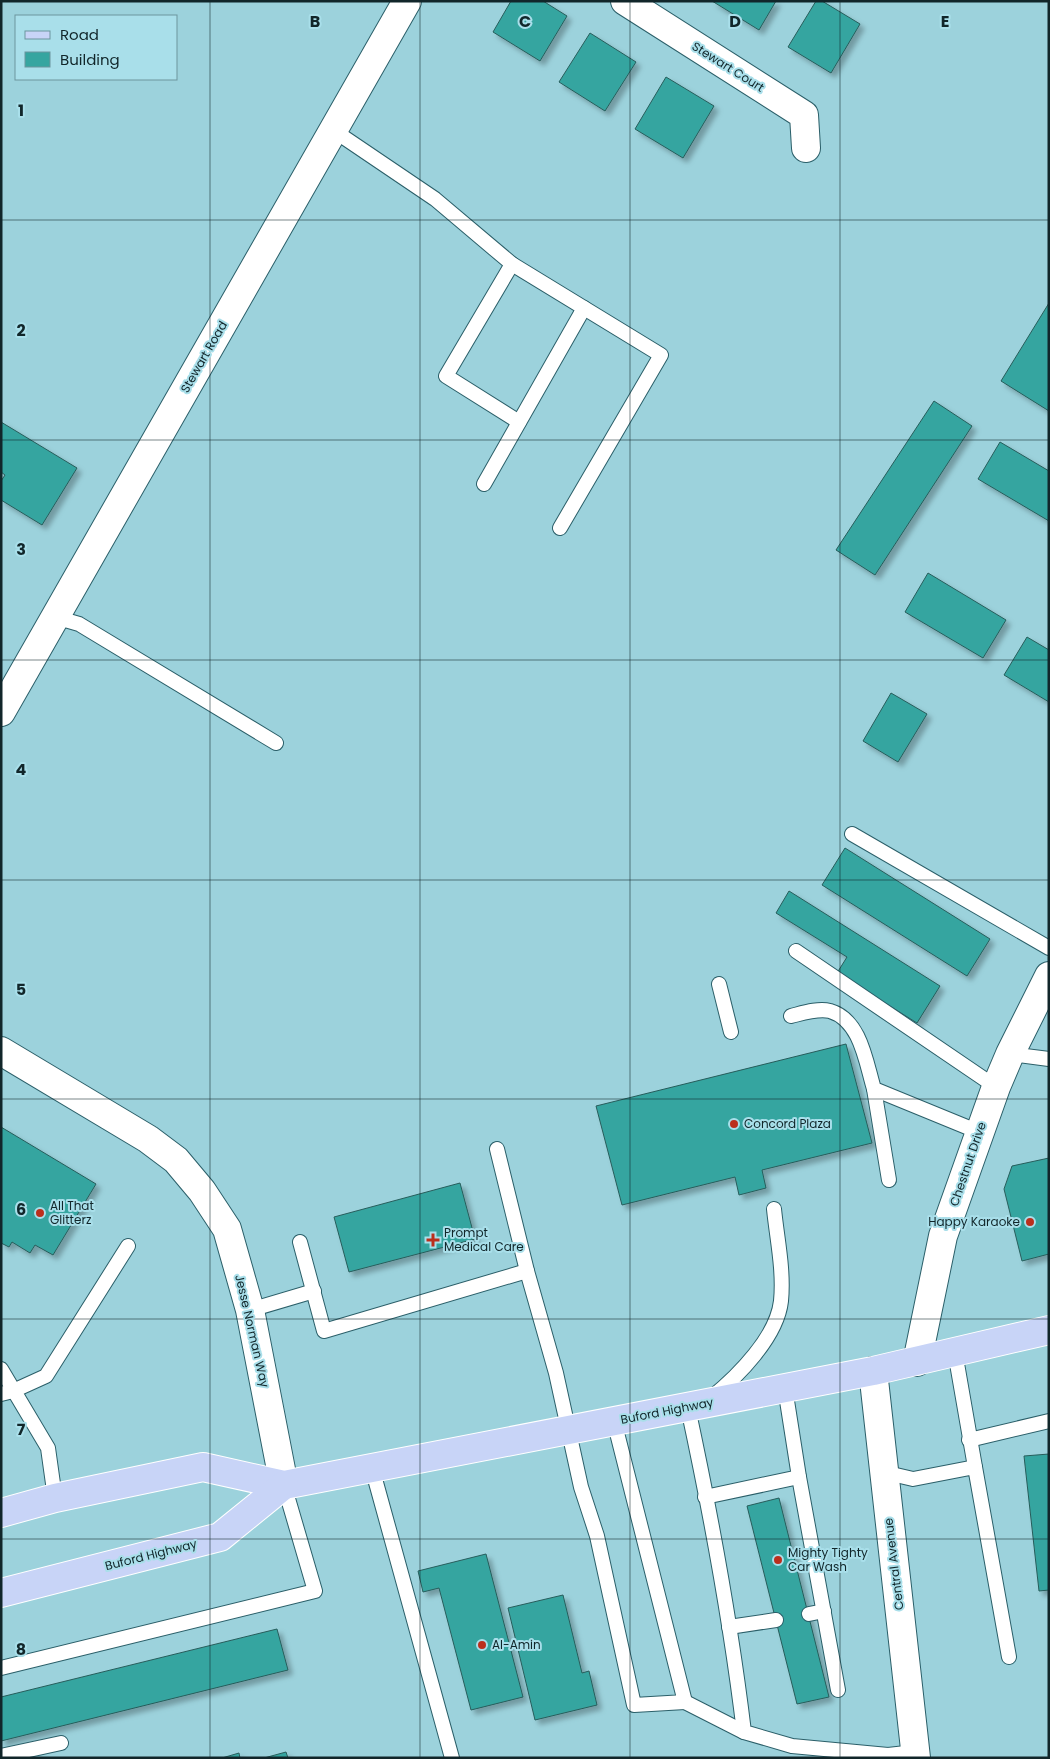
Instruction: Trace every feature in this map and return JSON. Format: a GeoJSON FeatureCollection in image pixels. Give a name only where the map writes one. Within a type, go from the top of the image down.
{"type":"FeatureCollection","features":[{"type":"Feature","properties":{"kind":"main road","name":"Buford Highway"},"geometry":{"type":"LineString","coordinates":[[1,1513],[55,1498],[203,1467],[284,1485],[873,1371],[1049,1330]]}},
{"type":"Feature","properties":{"kind":"main road","name":"Buford Highway"},"geometry":{"type":"LineString","coordinates":[[1,1593],[220,1537],[284,1485]]}},
{"type":"Feature","properties":{"kind":"street","name":"Stewart Road"},"geometry":{"type":"LineString","coordinates":[[1,712],[407,1]]}},
{"type":"Feature","properties":{"kind":"street","name":"Stewart Court"},"geometry":{"type":"LineString","coordinates":[[625,1],[804,115],[806,148]]}},
{"type":"Feature","properties":{"kind":"street","name":"Chestnut Drive"},"geometry":{"type":"LineString","coordinates":[[917,1362],[943,1236],[996,1087],[1010,1054],[1049,976]]}},
{"type":"Feature","properties":{"kind":"street","name":"Jesse Norman Way"},"geometry":{"type":"LineString","coordinates":[[1,1051],[148,1139],[176,1160],[202,1191],[227,1229],[250,1310],[284,1485]]}},
{"type":"Feature","properties":{"kind":"street","name":"Central Avenue"},"geometry":{"type":"LineString","coordinates":[[873,1371],[916,1755]]}},
{"type":"Feature","properties":{"kind":"lane"},"geometry":{"type":"LineString","coordinates":[[333,130],[435,198],[512,264],[661,355],[560,528]]}},
{"type":"Feature","properties":{"kind":"lane"},"geometry":{"type":"LineString","coordinates":[[512,264],[446,376],[519,422]]}},
{"type":"Feature","properties":{"kind":"lane"},"geometry":{"type":"LineString","coordinates":[[484,484],[584,308]]}},
{"type":"Feature","properties":{"kind":"lane"},"geometry":{"type":"LineString","coordinates":[[55,617],[79,624],[276,743]]}},
{"type":"Feature","properties":{"kind":"lane"},"geometry":{"type":"LineString","coordinates":[[852,834],[1049,948]]}},
{"type":"Feature","properties":{"kind":"lane"},"geometry":{"type":"LineString","coordinates":[[796,951],[996,1087]]}},
{"type":"Feature","properties":{"kind":"lane"},"geometry":{"type":"LineString","coordinates":[[719,984],[731,1032]]}},
{"type":"Feature","properties":{"kind":"lane"},"geometry":{"type":"LineString","coordinates":[[791,1016],[810,1011],[829,1011],[845,1019],[858,1038],[874,1089],[889,1180]]}},
{"type":"Feature","properties":{"kind":"lane"},"geometry":{"type":"LineString","coordinates":[[1010,1054],[1049,1060]]}},
{"type":"Feature","properties":{"kind":"lane"},"geometry":{"type":"LineString","coordinates":[[874,1089],[979,1132]]}},
{"type":"Feature","properties":{"kind":"lane"},"geometry":{"type":"LineString","coordinates":[[498,1149],[528,1271],[556,1373],[581,1487],[596,1536],[634,1705],[685,1702],[744,1732],[792,1746],[888,1755],[916,1755]]}},
{"type":"Feature","properties":{"kind":"lane"},"geometry":{"type":"LineString","coordinates":[[744,1732],[729,1627],[705,1497],[695,1406],[723,1388],[758,1351],[772,1328],[781,1302],[780,1261],[774,1209]]}},
{"type":"Feature","properties":{"kind":"lane"},"geometry":{"type":"LineString","coordinates":[[300,1242],[324,1331],[528,1271]]}},
{"type":"Feature","properties":{"kind":"lane"},"geometry":{"type":"LineString","coordinates":[[7,1393],[46,1376],[128,1246]]}},
{"type":"Feature","properties":{"kind":"lane"},"geometry":{"type":"LineString","coordinates":[[250,1310],[314,1291]]}},
{"type":"Feature","properties":{"kind":"lane"},"geometry":{"type":"LineString","coordinates":[[955,1352],[969,1440],[1009,1657]]}},
{"type":"Feature","properties":{"kind":"lane"},"geometry":{"type":"LineString","coordinates":[[1,1370],[7,1393],[48,1448],[55,1498]]}},
{"type":"Feature","properties":{"kind":"lane"},"geometry":{"type":"LineString","coordinates":[[785,1388],[799,1477],[838,1690]]}},
{"type":"Feature","properties":{"kind":"lane"},"geometry":{"type":"LineString","coordinates":[[614,1421],[685,1702]]}},
{"type":"Feature","properties":{"kind":"lane"},"geometry":{"type":"LineString","coordinates":[[969,1440],[1049,1422]]}},
{"type":"Feature","properties":{"kind":"lane"},"geometry":{"type":"LineString","coordinates":[[883,1472],[913,1479],[975,1467]]}},
{"type":"Feature","properties":{"kind":"lane"},"geometry":{"type":"LineString","coordinates":[[372,1468],[452,1758]]}},
{"type":"Feature","properties":{"kind":"lane"},"geometry":{"type":"LineString","coordinates":[[705,1497],[799,1477]]}},
{"type":"Feature","properties":{"kind":"lane"},"geometry":{"type":"LineString","coordinates":[[1,1668],[315,1591],[284,1485]]}},
{"type":"Feature","properties":{"kind":"lane"},"geometry":{"type":"LineString","coordinates":[[809,1614],[824,1611]]}},
{"type":"Feature","properties":{"kind":"lane"},"geometry":{"type":"LineString","coordinates":[[729,1627],[776,1620]]}},
{"type":"Feature","properties":{"kind":"lane"},"geometry":{"type":"LineString","coordinates":[[1,1756],[61,1743]]}},
{"type":"Feature","properties":{"kind":"building"},"geometry":{"type":"Polygon","coordinates":[[[511,1],[543,1],[567,16],[540,61],[493,32],[511,1]]]}},
{"type":"Feature","properties":{"kind":"building"},"geometry":{"type":"Polygon","coordinates":[[[712,1],[776,1],[759,30],[712,1]]]}},
{"type":"Feature","properties":{"kind":"building"},"geometry":{"type":"Polygon","coordinates":[[[816,1],[822,1],[860,24],[831,73],[788,47],[816,1]]]}},
{"type":"Feature","properties":{"kind":"building"},"geometry":{"type":"Polygon","coordinates":[[[590,33],[636,62],[605,111],[559,82],[590,33]]]}},
{"type":"Feature","properties":{"kind":"building"},"geometry":{"type":"Polygon","coordinates":[[[666,77],[714,106],[683,158],[635,129],[666,77]]]}},
{"type":"Feature","properties":{"kind":"building"},"geometry":{"type":"Polygon","coordinates":[[[1049,303],[1049,411],[1001,381],[1049,303]]]}},
{"type":"Feature","properties":{"kind":"building"},"geometry":{"type":"Polygon","coordinates":[[[934,401],[972,426],[875,575],[836,550],[934,401]]]}},
{"type":"Feature","properties":{"kind":"building"},"geometry":{"type":"Polygon","coordinates":[[[1,422],[77,468],[42,525],[1,500],[1,481],[5,475],[1,472],[1,422]]]}},
{"type":"Feature","properties":{"kind":"building"},"geometry":{"type":"Polygon","coordinates":[[[1000,442],[1049,471],[1049,521],[978,479],[1000,442]]]}},
{"type":"Feature","properties":{"kind":"building"},"geometry":{"type":"Polygon","coordinates":[[[928,573],[1006,620],[983,658],[905,612],[928,573]]]}},
{"type":"Feature","properties":{"kind":"building"},"geometry":{"type":"Polygon","coordinates":[[[1027,637],[1049,650],[1049,702],[1004,675],[1027,637]]]}},
{"type":"Feature","properties":{"kind":"building"},"geometry":{"type":"Polygon","coordinates":[[[891,693],[927,714],[898,762],[863,741],[891,693]]]}},
{"type":"Feature","properties":{"kind":"building"},"geometry":{"type":"Polygon","coordinates":[[[845,848],[990,939],[967,976],[822,885],[845,848]]]}},
{"type":"Feature","properties":{"kind":"building"},"geometry":{"type":"Polygon","coordinates":[[[789,891],[940,986],[917,1023],[837,973],[847,957],[776,913],[789,891]]]}},
{"type":"Feature","properties":{"kind":"building","name":"Concord Plaza"},"geometry":{"type":"Polygon","coordinates":[[[846,1044],[872,1143],[762,1170],[766,1188],[739,1195],[735,1177],[622,1205],[596,1106],[846,1044]]]}},
{"type":"Feature","properties":{"kind":"building","name":"All That Glitterz"},"geometry":{"type":"Polygon","coordinates":[[[1,1127],[96,1184],[53,1255],[35,1245],[30,1253],[12,1242],[9,1247],[1,1243],[1,1127]]]}},
{"type":"Feature","properties":{"kind":"building","name":"Happy Karaoke"},"geometry":{"type":"Polygon","coordinates":[[[1049,1158],[1049,1254],[1022,1261],[1004,1189],[1012,1166],[1049,1158]]]}},
{"type":"Feature","properties":{"kind":"building"},"geometry":{"type":"Polygon","coordinates":[[[460,1183],[475,1239],[349,1272],[334,1217],[460,1183]]]}},
{"type":"Feature","properties":{"kind":"building"},"geometry":{"type":"Polygon","coordinates":[[[1049,1454],[1049,1590],[1039,1591],[1024,1456],[1049,1454]]]}},
{"type":"Feature","properties":{"kind":"building","name":"Mighty Tighty Car Wash"},"geometry":{"type":"Polygon","coordinates":[[[779,1498],[829,1697],[797,1704],[747,1506],[779,1498]]]}},
{"type":"Feature","properties":{"kind":"building","name":"Al-Amin"},"geometry":{"type":"Polygon","coordinates":[[[486,1554],[523,1697],[471,1710],[439,1588],[423,1592],[418,1571],[486,1554]]]}},
{"type":"Feature","properties":{"kind":"building"},"geometry":{"type":"Polygon","coordinates":[[[563,1595],[582,1673],[589,1671],[597,1705],[535,1720],[508,1608],[563,1595]]]}},
{"type":"Feature","properties":{"kind":"building"},"geometry":{"type":"Polygon","coordinates":[[[277,1629],[288,1670],[1,1741],[1,1697],[277,1629]]]}},
{"type":"Feature","properties":{"kind":"building"},"geometry":{"type":"Polygon","coordinates":[[[286,1752],[288,1758],[264,1758],[286,1752]]]}},
{"type":"Feature","properties":{"kind":"building"},"geometry":{"type":"Polygon","coordinates":[[[239,1753],[240,1758],[222,1758],[239,1753]]]}},
{"type":"Feature","properties":{"kind":"place","name":"Concord Plaza"},"geometry":{"type":"Point","coordinates":[734,1124]}},
{"type":"Feature","properties":{"kind":"place","name":"All That Glitterz"},"geometry":{"type":"Point","coordinates":[40,1213]}},
{"type":"Feature","properties":{"kind":"place","name":"Happy Karaoke"},"geometry":{"type":"Point","coordinates":[1030,1222]}},
{"type":"Feature","properties":{"kind":"place","name":"Prompt Medical Care"},"geometry":{"type":"Point","coordinates":[433,1240]}},
{"type":"Feature","properties":{"kind":"place","name":"Mighty Tighty Car Wash"},"geometry":{"type":"Point","coordinates":[778,1560]}},
{"type":"Feature","properties":{"kind":"place","name":"Al-Amin"},"geometry":{"type":"Point","coordinates":[482,1645]}}]}
